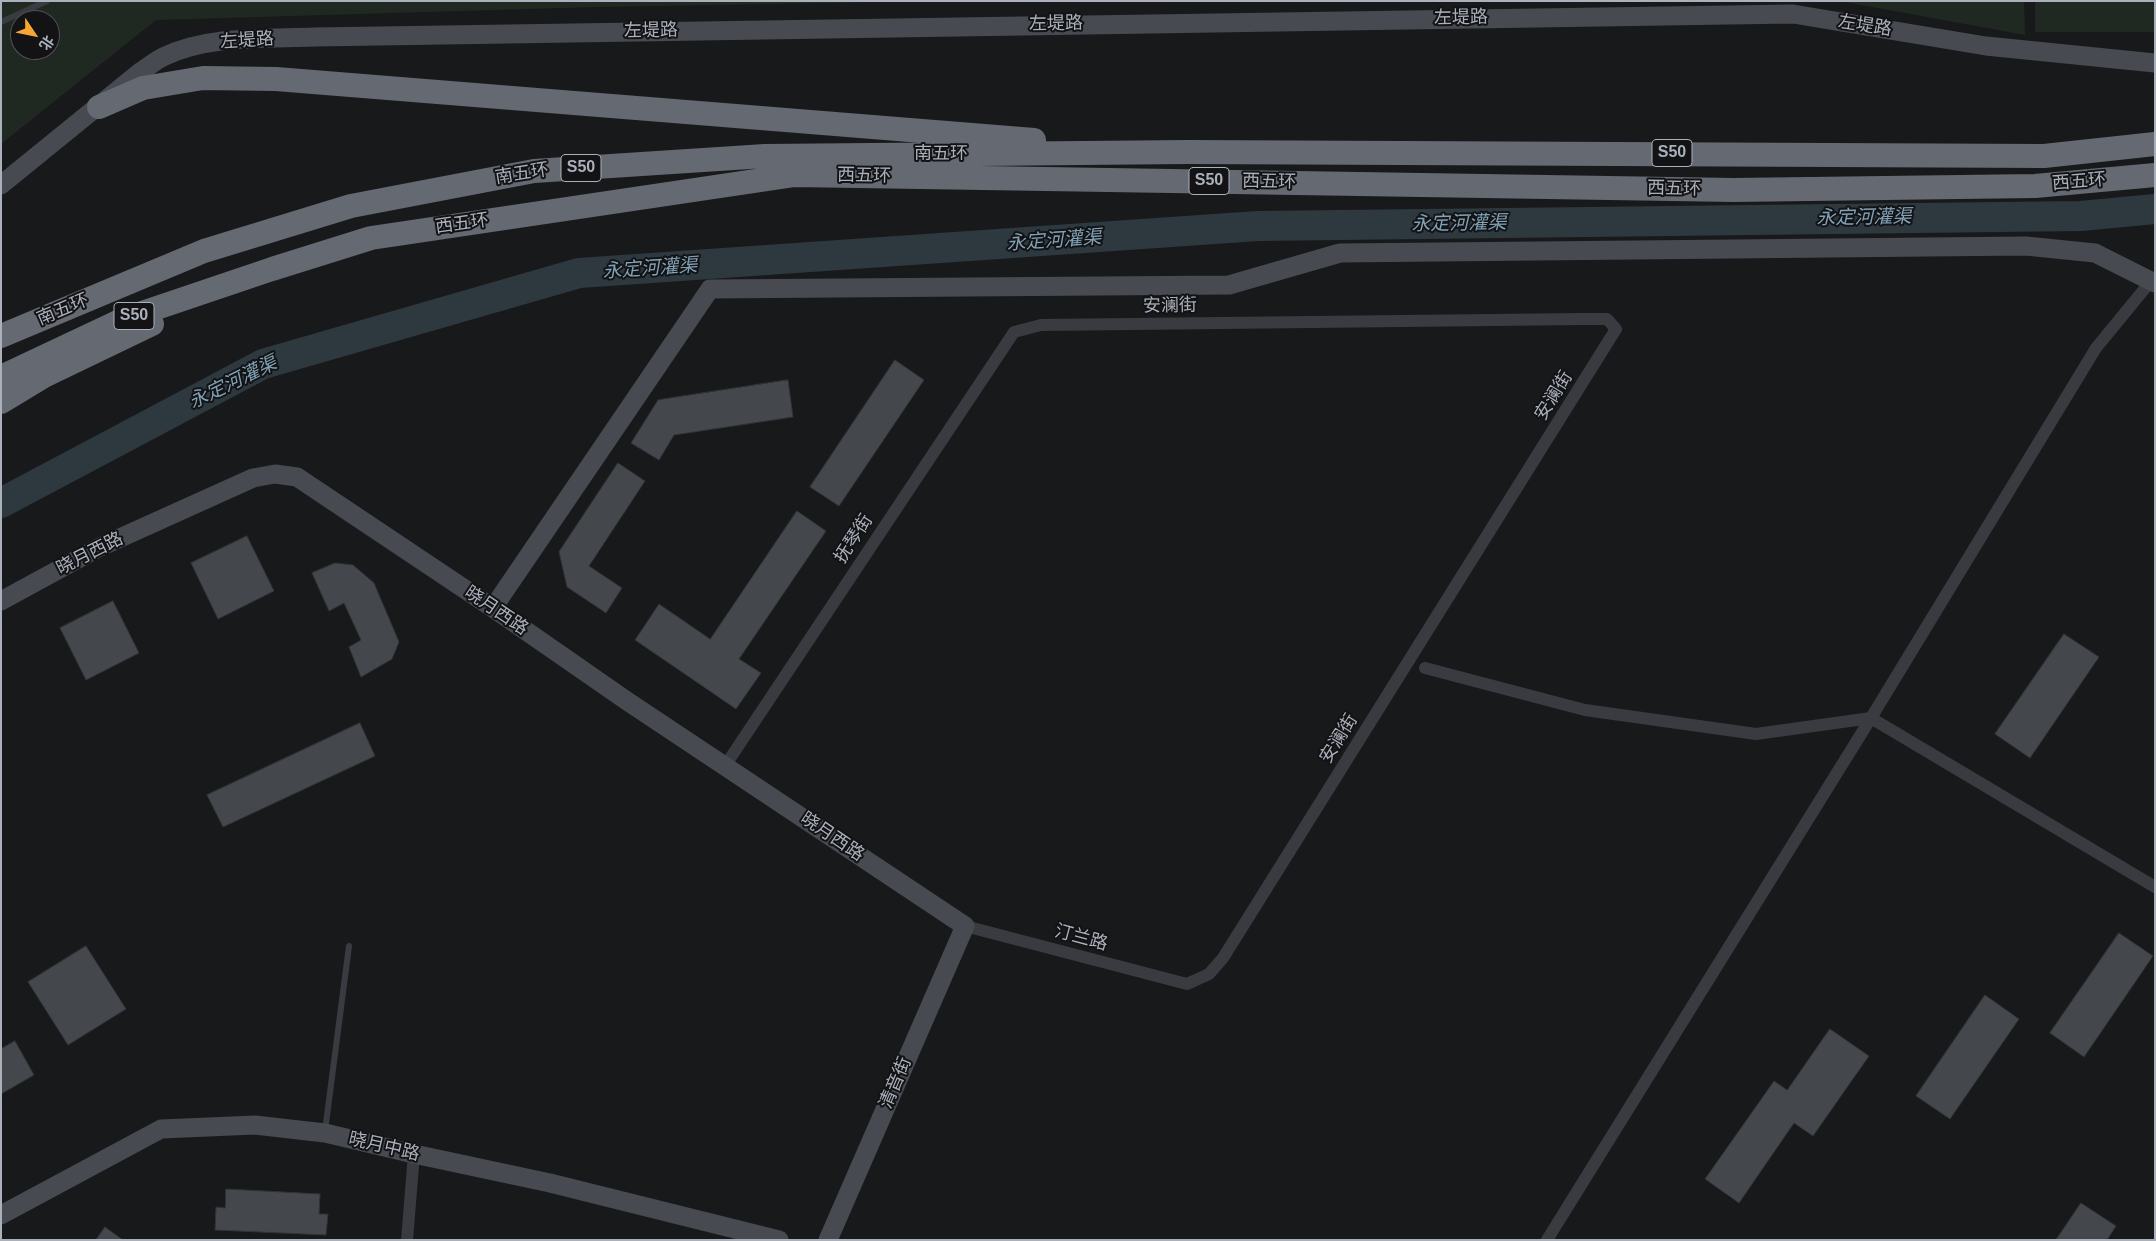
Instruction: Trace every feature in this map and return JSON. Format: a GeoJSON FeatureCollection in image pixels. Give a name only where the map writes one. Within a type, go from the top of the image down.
{"type":"FeatureCollection","features":[{"type":"Feature","properties":{"kind":"highway"},"geometry":{"type":"LineString","coordinates":[[99,107],[143,88],[203,78],[276,79],[1188,152]]}},
{"type":"Feature","properties":{"kind":"highway","name":"西五环"},"geometry":{"type":"LineString","coordinates":[[1188,152],[2044,156],[2155,144]]}},
{"type":"Feature","properties":{"kind":"highway","name":"南五环"},"geometry":{"type":"LineString","coordinates":[[1,336],[213,248],[351,206],[534,171],[765,156],[1188,152]]}},
{"type":"Feature","properties":{"kind":"highway","name":"西五环"},"geometry":{"type":"LineString","coordinates":[[272,269],[371,238],[795,175],[1734,190],[2035,186],[2155,174]]}},
{"type":"Feature","properties":{"kind":"highway"},"geometry":{"type":"LineString","coordinates":[[1,402],[44,376],[272,269]]}},
{"type":"Feature","properties":{"kind":"highway","name":"南五环"},"geometry":{"type":"LineString","coordinates":[[1,377],[124,319],[272,269]]}},
{"type":"Feature","properties":{"kind":"street","name":"左堤路"},"geometry":{"type":"LineString","coordinates":[[1,185],[140,72],[163,57],[188,48],[224,41],[324,37],[1793,14],[1986,46],[2155,63]]}},
{"type":"Feature","properties":{"kind":"street"},"geometry":{"type":"LineString","coordinates":[[493,608],[710,289],[1229,286],[1340,253],[2026,246],[2094,253],[2153,282],[2096,348],[1871,718],[1547,1240]]}},
{"type":"Feature","properties":{"kind":"street","name":"安澜街"},"geometry":{"type":"LineString","coordinates":[[1014,332],[1040,325],[1582,319],[1607,319],[1616,328],[1223,958],[1209,974],[1187,984]]}},
{"type":"Feature","properties":{"kind":"street","name":"抚琴街"},"geometry":{"type":"LineString","coordinates":[[725,766],[1014,332]]}},
{"type":"Feature","properties":{"kind":"street","name":"晓月西路"},"geometry":{"type":"LineString","coordinates":[[1,601],[100,547],[253,478],[275,474],[297,477],[493,608],[627,702],[966,926]]}},
{"type":"Feature","properties":{"kind":"street"},"geometry":{"type":"LineString","coordinates":[[1425,668],[1585,710],[1756,734],[1871,718],[2155,887]]}},
{"type":"Feature","properties":{"kind":"street","name":"汀兰路"},"geometry":{"type":"LineString","coordinates":[[966,926],[1187,984]]}},
{"type":"Feature","properties":{"kind":"street","name":"清音街"},"geometry":{"type":"LineString","coordinates":[[828,1240],[966,926]]}},
{"type":"Feature","properties":{"kind":"street","name":"晓月中路"},"geometry":{"type":"LineString","coordinates":[[1,1215],[161,1129],[254,1125],[325,1133],[550,1183],[779,1240]]}},
{"type":"Feature","properties":{"kind":"street"},"geometry":{"type":"LineString","coordinates":[[407,1240],[414,1154]]}},
{"type":"Feature","properties":{"kind":"lane"},"geometry":{"type":"LineString","coordinates":[[1,22],[47,1]]}},
{"type":"Feature","properties":{"kind":"lane"},"geometry":{"type":"LineString","coordinates":[[325,1133],[349,946]]}},
{"type":"Feature","properties":{"kind":"shaded area"},"geometry":{"type":"Polygon","coordinates":[[[1,1],[939,1],[597,7],[156,20],[1,144],[1,1]]]}},
{"type":"Feature","properties":{"kind":"shaded area"},"geometry":{"type":"Polygon","coordinates":[[[1839,1],[2024,1],[2025,35],[1839,1]]]}},
{"type":"Feature","properties":{"kind":"shaded area"},"geometry":{"type":"Polygon","coordinates":[[[2035,1],[2155,1],[2155,32],[2035,32],[2035,1]]]}},
{"type":"Feature","properties":{"kind":"building"},"geometry":{"type":"Polygon","coordinates":[[[895,360],[924,380],[839,506],[810,487],[895,360]]]}},
{"type":"Feature","properties":{"kind":"building"},"geometry":{"type":"Polygon","coordinates":[[[788,380],[793,417],[674,435],[659,460],[631,443],[658,400],[788,380]]]}},
{"type":"Feature","properties":{"kind":"building"},"geometry":{"type":"Polygon","coordinates":[[[618,463],[645,481],[589,566],[622,588],[606,613],[567,587],[559,552],[618,463]]]}},
{"type":"Feature","properties":{"kind":"building"},"geometry":{"type":"Polygon","coordinates":[[[797,511],[826,531],[739,659],[761,673],[736,709],[635,640],[659,604],[710,639],[797,511]]]}},
{"type":"Feature","properties":{"kind":"building"},"geometry":{"type":"Polygon","coordinates":[[[247,536],[274,591],[218,619],[191,563],[247,536]]]}},
{"type":"Feature","properties":{"kind":"building"},"geometry":{"type":"Polygon","coordinates":[[[335,563],[353,565],[374,583],[399,642],[392,659],[361,677],[349,647],[361,640],[344,603],[329,611],[312,573],[335,563]]]}},
{"type":"Feature","properties":{"kind":"building"},"geometry":{"type":"Polygon","coordinates":[[[113,601],[139,653],[86,680],[60,628],[113,601]]]}},
{"type":"Feature","properties":{"kind":"building"},"geometry":{"type":"Polygon","coordinates":[[[2064,634],[2099,657],[2030,758],[1995,734],[2064,634]]]}},
{"type":"Feature","properties":{"kind":"building"},"geometry":{"type":"Polygon","coordinates":[[[360,723],[375,756],[223,827],[207,795],[360,723]]]}},
{"type":"Feature","properties":{"kind":"building"},"geometry":{"type":"Polygon","coordinates":[[[2119,933],[2153,956],[2084,1057],[2050,1033],[2119,933]]]}},
{"type":"Feature","properties":{"kind":"building"},"geometry":{"type":"Polygon","coordinates":[[[86,946],[126,1009],[68,1045],[28,982],[86,946]]]}},
{"type":"Feature","properties":{"kind":"building"},"geometry":{"type":"Polygon","coordinates":[[[1985,995],[2019,1019],[1950,1119],[1916,1096],[1985,995]]]}},
{"type":"Feature","properties":{"kind":"building"},"geometry":{"type":"Polygon","coordinates":[[[1830,1029],[1869,1056],[1813,1136],[1794,1123],[1739,1203],[1705,1179],[1774,1081],[1787,1090],[1830,1029]]]}},
{"type":"Feature","properties":{"kind":"building"},"geometry":{"type":"Polygon","coordinates":[[[15,1041],[34,1075],[1,1094],[1,1049],[15,1041]]]}},
{"type":"Feature","properties":{"kind":"building"},"geometry":{"type":"Polygon","coordinates":[[[226,1189],[320,1194],[319,1214],[328,1214],[326,1235],[215,1230],[216,1207],[225,1208],[226,1189]]]}},
{"type":"Feature","properties":{"kind":"building"},"geometry":{"type":"Polygon","coordinates":[[[2081,1203],[2116,1226],[2107,1240],[2056,1240],[2081,1203]]]}},
{"type":"Feature","properties":{"kind":"building"},"geometry":{"type":"Polygon","coordinates":[[[105,1227],[123,1240],[96,1240],[105,1227]]]}},
{"type":"Feature","properties":{"kind":"waterway","name":"永定河灌渠"},"geometry":{"type":"LineString","coordinates":[[1,503],[263,364],[579,273],[1258,226],[2081,216],[2155,209]]}}]}
